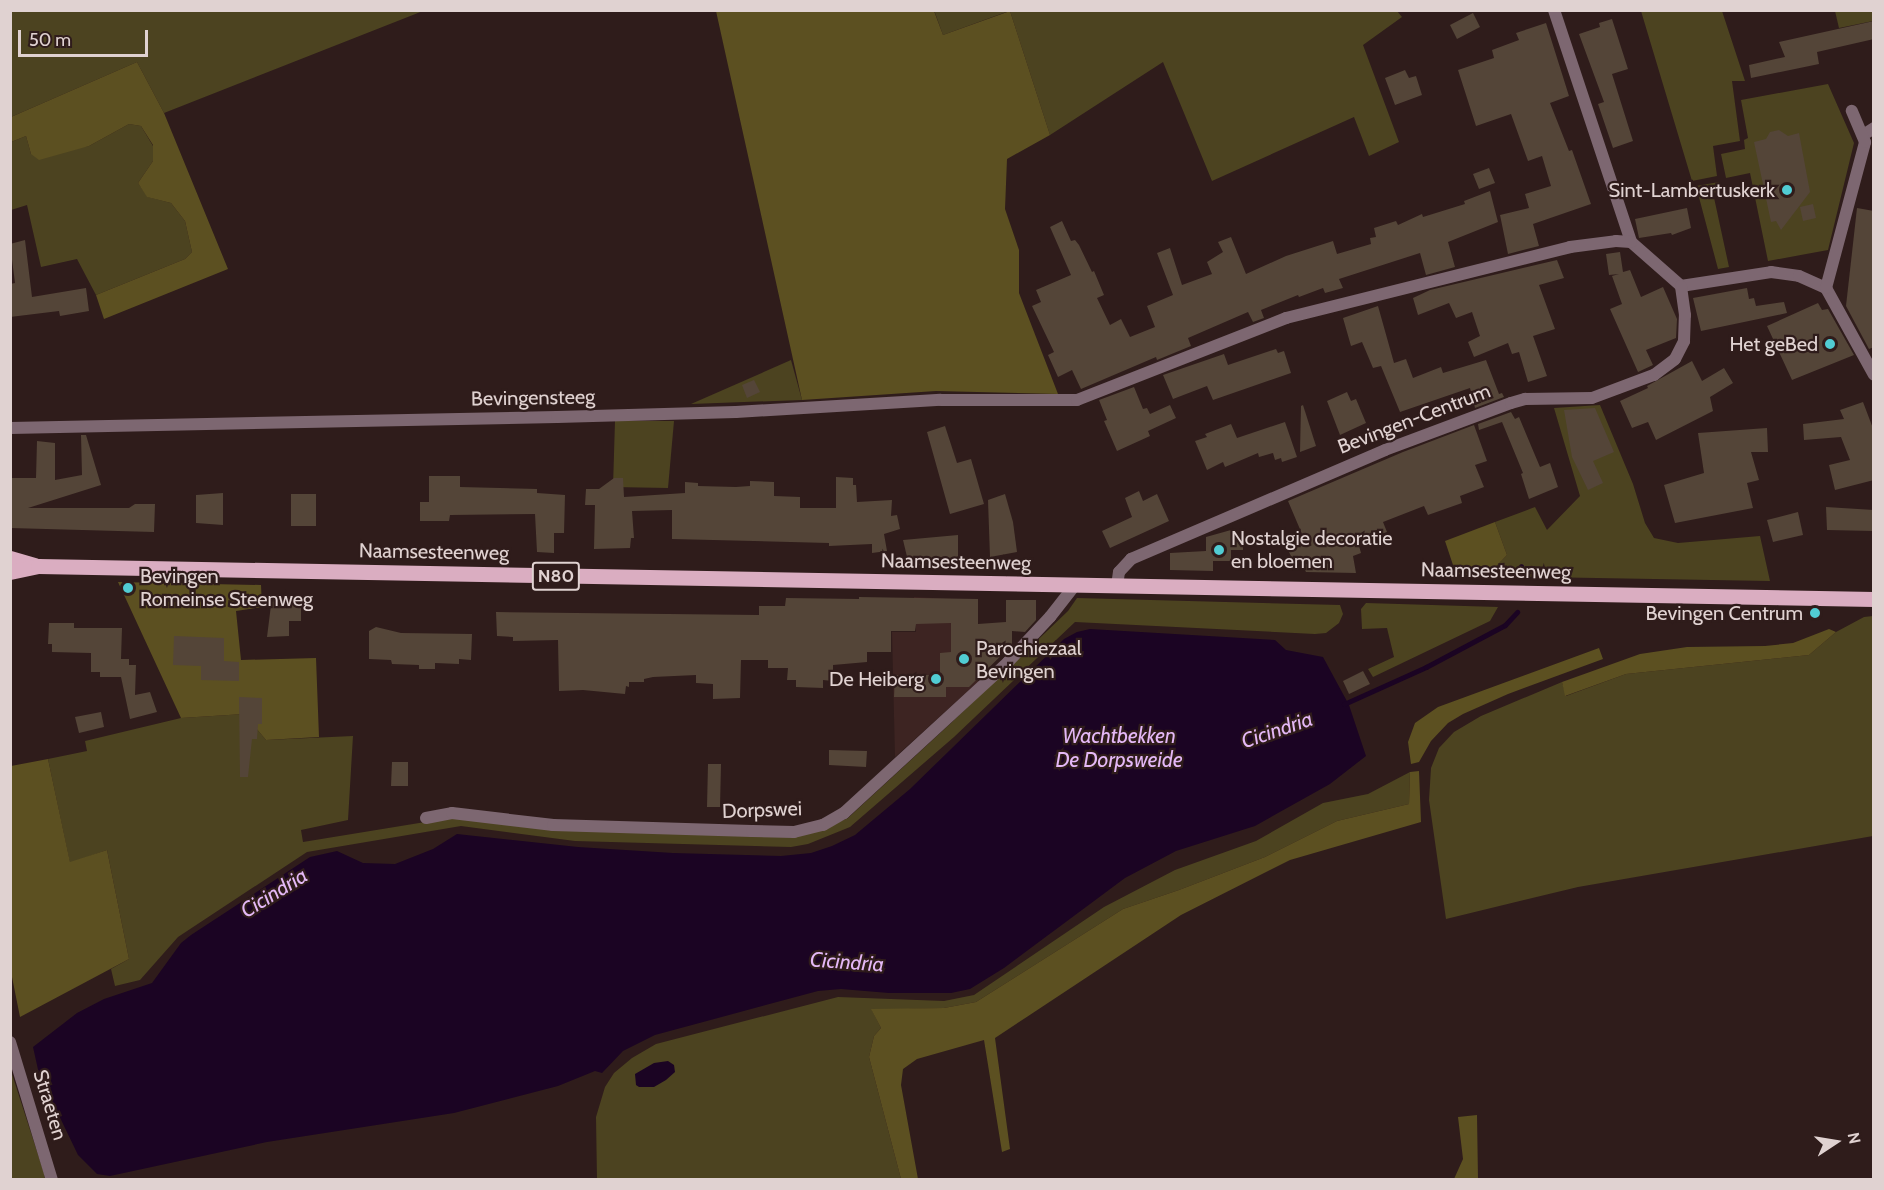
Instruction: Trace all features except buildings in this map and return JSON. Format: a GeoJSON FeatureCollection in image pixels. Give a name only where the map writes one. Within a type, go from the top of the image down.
{"type":"FeatureCollection","features":[{"type":"Feature","properties":{"kind":"main road","name":"Naamsesteenweg"},"geometry":{"type":"LineString","coordinates":[[10,558],[38,566]]}},
{"type":"Feature","properties":{"kind":"main road","name":"Naamsesteenweg"},"geometry":{"type":"LineString","coordinates":[[10,572],[38,566],[1874,599]]}},
{"type":"Feature","properties":{"kind":"street"},"geometry":{"type":"LineString","coordinates":[[1554,10],[1631,242],[1681,286],[1771,272],[1799,276],[1826,288],[1874,375]]}},
{"type":"Feature","properties":{"kind":"street"},"geometry":{"type":"LineString","coordinates":[[1826,288],[1868,131],[1852,111]]}},
{"type":"Feature","properties":{"kind":"street","name":"Bevingensteeg"},"geometry":{"type":"LineString","coordinates":[[10,428],[628,415],[941,400],[1056,402],[1089,397],[1286,318],[1570,247],[1616,241],[1631,242]]}},
{"type":"Feature","properties":{"kind":"street","name":"Bevingen-Centrum"},"geometry":{"type":"LineString","coordinates":[[1117,586],[1119,572],[1131,559],[1384,450],[1525,399],[1592,398],[1654,375],[1675,359],[1684,340],[1685,315],[1681,286]]}},
{"type":"Feature","properties":{"kind":"street","name":"Dorpswei"},"geometry":{"type":"LineString","coordinates":[[426,818],[452,813],[553,825],[794,832],[823,825],[844,813],[1008,662],[1050,617],[1075,585]]}},
{"type":"Feature","properties":{"kind":"street","name":"Straeten"},"geometry":{"type":"LineString","coordinates":[[10,1042],[52,1179]]}},
{"type":"Feature","properties":{"kind":"shaded area"},"geometry":{"type":"Polygon","coordinates":[[[934,10],[1009,11],[943,35],[934,10]]]}},
{"type":"Feature","properties":{"kind":"shaded area"},"geometry":{"type":"Polygon","coordinates":[[[11,11],[423,11],[164,113],[137,62],[11,117],[11,11]]]}},
{"type":"Feature","properties":{"kind":"shaded area"},"geometry":{"type":"Polygon","coordinates":[[[716,11],[934,11],[943,35],[1010,11],[1050,135],[1007,159],[1005,209],[1019,250],[1019,293],[1058,394],[936,391],[802,400],[716,11]]]}},
{"type":"Feature","properties":{"kind":"shaded area"},"geometry":{"type":"Polygon","coordinates":[[[1010,11],[1397,11],[1402,17],[1363,45],[1399,142],[1369,156],[1354,117],[1212,181],[1163,62],[1050,135],[1010,11]]]}},
{"type":"Feature","properties":{"kind":"shaded area"},"geometry":{"type":"Polygon","coordinates":[[[1641,11],[1722,11],[1745,81],[1732,81],[1740,141],[1713,146],[1717,176],[1692,181],[1641,11]]]}},
{"type":"Feature","properties":{"kind":"shaded area"},"geometry":{"type":"Polygon","coordinates":[[[1835,11],[1873,11],[1873,21],[1839,28],[1835,11]]]}},
{"type":"Feature","properties":{"kind":"shaded area"},"geometry":{"type":"Polygon","coordinates":[[[137,62],[164,113],[228,269],[104,319],[96,295],[185,259],[192,252],[185,221],[171,203],[147,197],[138,183],[153,161],[153,145],[141,126],[129,124],[89,146],[39,160],[31,154],[26,136],[11,142],[11,117],[137,62]]]}},
{"type":"Feature","properties":{"kind":"shaded area"},"geometry":{"type":"Polygon","coordinates":[[[1828,84],[1854,143],[1828,250],[1768,261],[1750,173],[1726,178],[1721,154],[1745,149],[1744,140],[1748,138],[1741,100],[1828,84]]]}},
{"type":"Feature","properties":{"kind":"shaded area"},"geometry":{"type":"Polygon","coordinates":[[[129,124],[141,126],[153,146],[153,161],[138,183],[148,197],[171,203],[185,221],[192,252],[185,259],[96,295],[77,259],[41,267],[27,205],[11,210],[11,142],[26,136],[31,154],[89,146],[129,124]]]}},
{"type":"Feature","properties":{"kind":"shaded area"},"geometry":{"type":"Polygon","coordinates":[[[1719,182],[1721,191],[1713,193],[1729,267],[1718,269],[1696,186],[1719,182]]]}},
{"type":"Feature","properties":{"kind":"shaded area"},"geometry":{"type":"Polygon","coordinates":[[[791,360],[802,400],[691,404],[791,360]]]}},
{"type":"Feature","properties":{"kind":"shaded area"},"geometry":{"type":"Polygon","coordinates":[[[1600,405],[1633,484],[1645,523],[1654,538],[1678,543],[1760,536],[1770,581],[1487,576],[1507,555],[1495,522],[1535,507],[1547,530],[1580,496],[1554,408],[1600,405]]]}},
{"type":"Feature","properties":{"kind":"shaded area"},"geometry":{"type":"Polygon","coordinates":[[[615,421],[674,421],[668,488],[613,487],[615,421]]]}},
{"type":"Feature","properties":{"kind":"shaded area"},"geometry":{"type":"Polygon","coordinates":[[[1495,522],[1507,555],[1487,576],[1456,574],[1445,541],[1495,522]]]}},
{"type":"Feature","properties":{"kind":"shaded area"},"geometry":{"type":"Polygon","coordinates":[[[118,582],[261,585],[262,607],[236,611],[241,660],[316,658],[319,737],[266,740],[244,714],[181,718],[118,582]]]}},
{"type":"Feature","properties":{"kind":"shaded area","name":"De Heiberg"},"geometry":{"type":"Polygon","coordinates":[[[914,597],[953,599],[978,632],[978,682],[895,757],[892,632],[916,632],[914,597]]]}},
{"type":"Feature","properties":{"kind":"shaded area"},"geometry":{"type":"Polygon","coordinates":[[[1077,598],[1340,605],[1343,614],[1339,623],[1326,633],[1315,634],[1075,622],[954,737],[850,827],[808,844],[791,847],[575,841],[461,826],[307,852],[178,937],[140,980],[115,986],[111,969],[129,959],[107,850],[70,863],[48,759],[87,751],[85,741],[181,718],[244,714],[266,740],[353,736],[348,820],[301,830],[303,842],[462,816],[613,831],[832,825],[848,818],[950,724],[1068,611],[1077,598]]]}},
{"type":"Feature","properties":{"kind":"shaded area"},"geometry":{"type":"Polygon","coordinates":[[[1366,603],[1498,607],[1490,621],[1373,677],[1368,669],[1394,657],[1387,628],[1362,629],[1361,609],[1366,603]]]}},
{"type":"Feature","properties":{"kind":"shaded area"},"geometry":{"type":"Polygon","coordinates":[[[1873,616],[1873,836],[1578,887],[1446,919],[1429,800],[1431,768],[1439,748],[1454,732],[1481,716],[1562,682],[1566,696],[1626,674],[1809,655],[1836,632],[1864,617],[1873,616]]]}},
{"type":"Feature","properties":{"kind":"shaded area"},"geometry":{"type":"Polygon","coordinates":[[[1829,629],[1836,632],[1809,655],[1626,674],[1565,696],[1562,682],[1640,654],[1687,647],[1765,646],[1793,643],[1829,629]]]}},
{"type":"Feature","properties":{"kind":"shaded area"},"geometry":{"type":"Polygon","coordinates":[[[1599,648],[1603,659],[1508,694],[1448,723],[1431,741],[1419,762],[1411,764],[1408,742],[1415,723],[1438,707],[1599,648]]]}},
{"type":"Feature","properties":{"kind":"shaded area"},"geometry":{"type":"Polygon","coordinates":[[[48,759],[70,862],[107,850],[129,959],[20,1017],[10,967],[11,766],[48,759]]]}},
{"type":"Feature","properties":{"kind":"shaded area"},"geometry":{"type":"Polygon","coordinates":[[[1419,771],[1421,822],[1290,860],[1181,915],[995,1038],[1010,1149],[1002,1152],[984,1040],[917,1059],[903,1069],[901,1085],[918,1179],[901,1179],[869,1057],[874,1036],[881,1028],[871,1009],[944,1008],[976,1002],[1123,909],[1265,857],[1337,821],[1409,804],[1410,772],[1419,771]]]}},
{"type":"Feature","properties":{"kind":"shaded area"},"geometry":{"type":"Polygon","coordinates":[[[1410,772],[1409,804],[1337,821],[1265,857],[1123,909],[976,1002],[944,1008],[872,1010],[881,1028],[874,1036],[869,1057],[901,1179],[597,1180],[596,1117],[605,1087],[614,1073],[632,1058],[656,1044],[838,997],[944,1001],[974,995],[1104,907],[1175,870],[1256,841],[1323,803],[1368,794],[1410,772]]]}},
{"type":"Feature","properties":{"kind":"shaded area"},"geometry":{"type":"Polygon","coordinates":[[[10,1068],[44,1173],[45,1179],[11,1179],[10,1068]]]}},
{"type":"Feature","properties":{"kind":"shaded area"},"geometry":{"type":"Polygon","coordinates":[[[1477,1115],[1478,1179],[1454,1179],[1463,1159],[1458,1117],[1477,1115]]]}},
{"type":"Feature","properties":{"kind":"water","name":"Wachtbekken De Dorpsweide"},"geometry":{"type":"Polygon","coordinates":[[[1090,629],[1275,640],[1286,650],[1323,657],[1349,705],[1366,756],[1330,784],[1255,826],[1176,851],[1125,878],[1004,968],[970,989],[951,993],[889,993],[841,989],[818,991],[655,1035],[623,1051],[602,1073],[595,1071],[558,1086],[454,1113],[267,1142],[110,1176],[97,1174],[78,1155],[39,1074],[33,1047],[77,1013],[104,999],[152,983],[181,943],[191,935],[310,857],[337,851],[363,863],[395,864],[433,849],[457,834],[578,847],[673,853],[781,856],[811,853],[832,846],[855,835],[910,789],[1064,639],[1077,632],[1090,629]]]}},
{"type":"Feature","properties":{"kind":"water"},"geometry":{"type":"Polygon","coordinates":[[[668,1061],[674,1065],[675,1072],[666,1080],[654,1087],[636,1085],[635,1074],[654,1063],[668,1061]]]}},
{"type":"Feature","properties":{"kind":"waterway","name":"Cicindria"},"geometry":{"type":"LineString","coordinates":[[1519,574],[1521,566]]}},
{"type":"Feature","properties":{"kind":"waterway","name":"Cicindria"},"geometry":{"type":"LineString","coordinates":[[1344,704],[1426,667],[1505,625],[1517,612]]}},
{"type":"Feature","properties":{"kind":"place","name":"Sint-Lambertuskerk"},"geometry":{"type":"Point","coordinates":[1787,190]}},
{"type":"Feature","properties":{"kind":"place","name":"Het geBed"},"geometry":{"type":"Point","coordinates":[1830,344]}},
{"type":"Feature","properties":{"kind":"place","name":"Nostalgie decoratie en bloemen"},"geometry":{"type":"Point","coordinates":[1219,550]}},
{"type":"Feature","properties":{"kind":"place","name":"Bevingen Romeinse Steenweg"},"geometry":{"type":"Point","coordinates":[128,588]}},
{"type":"Feature","properties":{"kind":"place","name":"Bevingen Centrum"},"geometry":{"type":"Point","coordinates":[1815,613]}},
{"type":"Feature","properties":{"kind":"place","name":"Parochiezaal Bevingen"},"geometry":{"type":"Point","coordinates":[964,659]}},
{"type":"Feature","properties":{"kind":"place","name":"De Heiberg"},"geometry":{"type":"Point","coordinates":[936,679]}}]}
